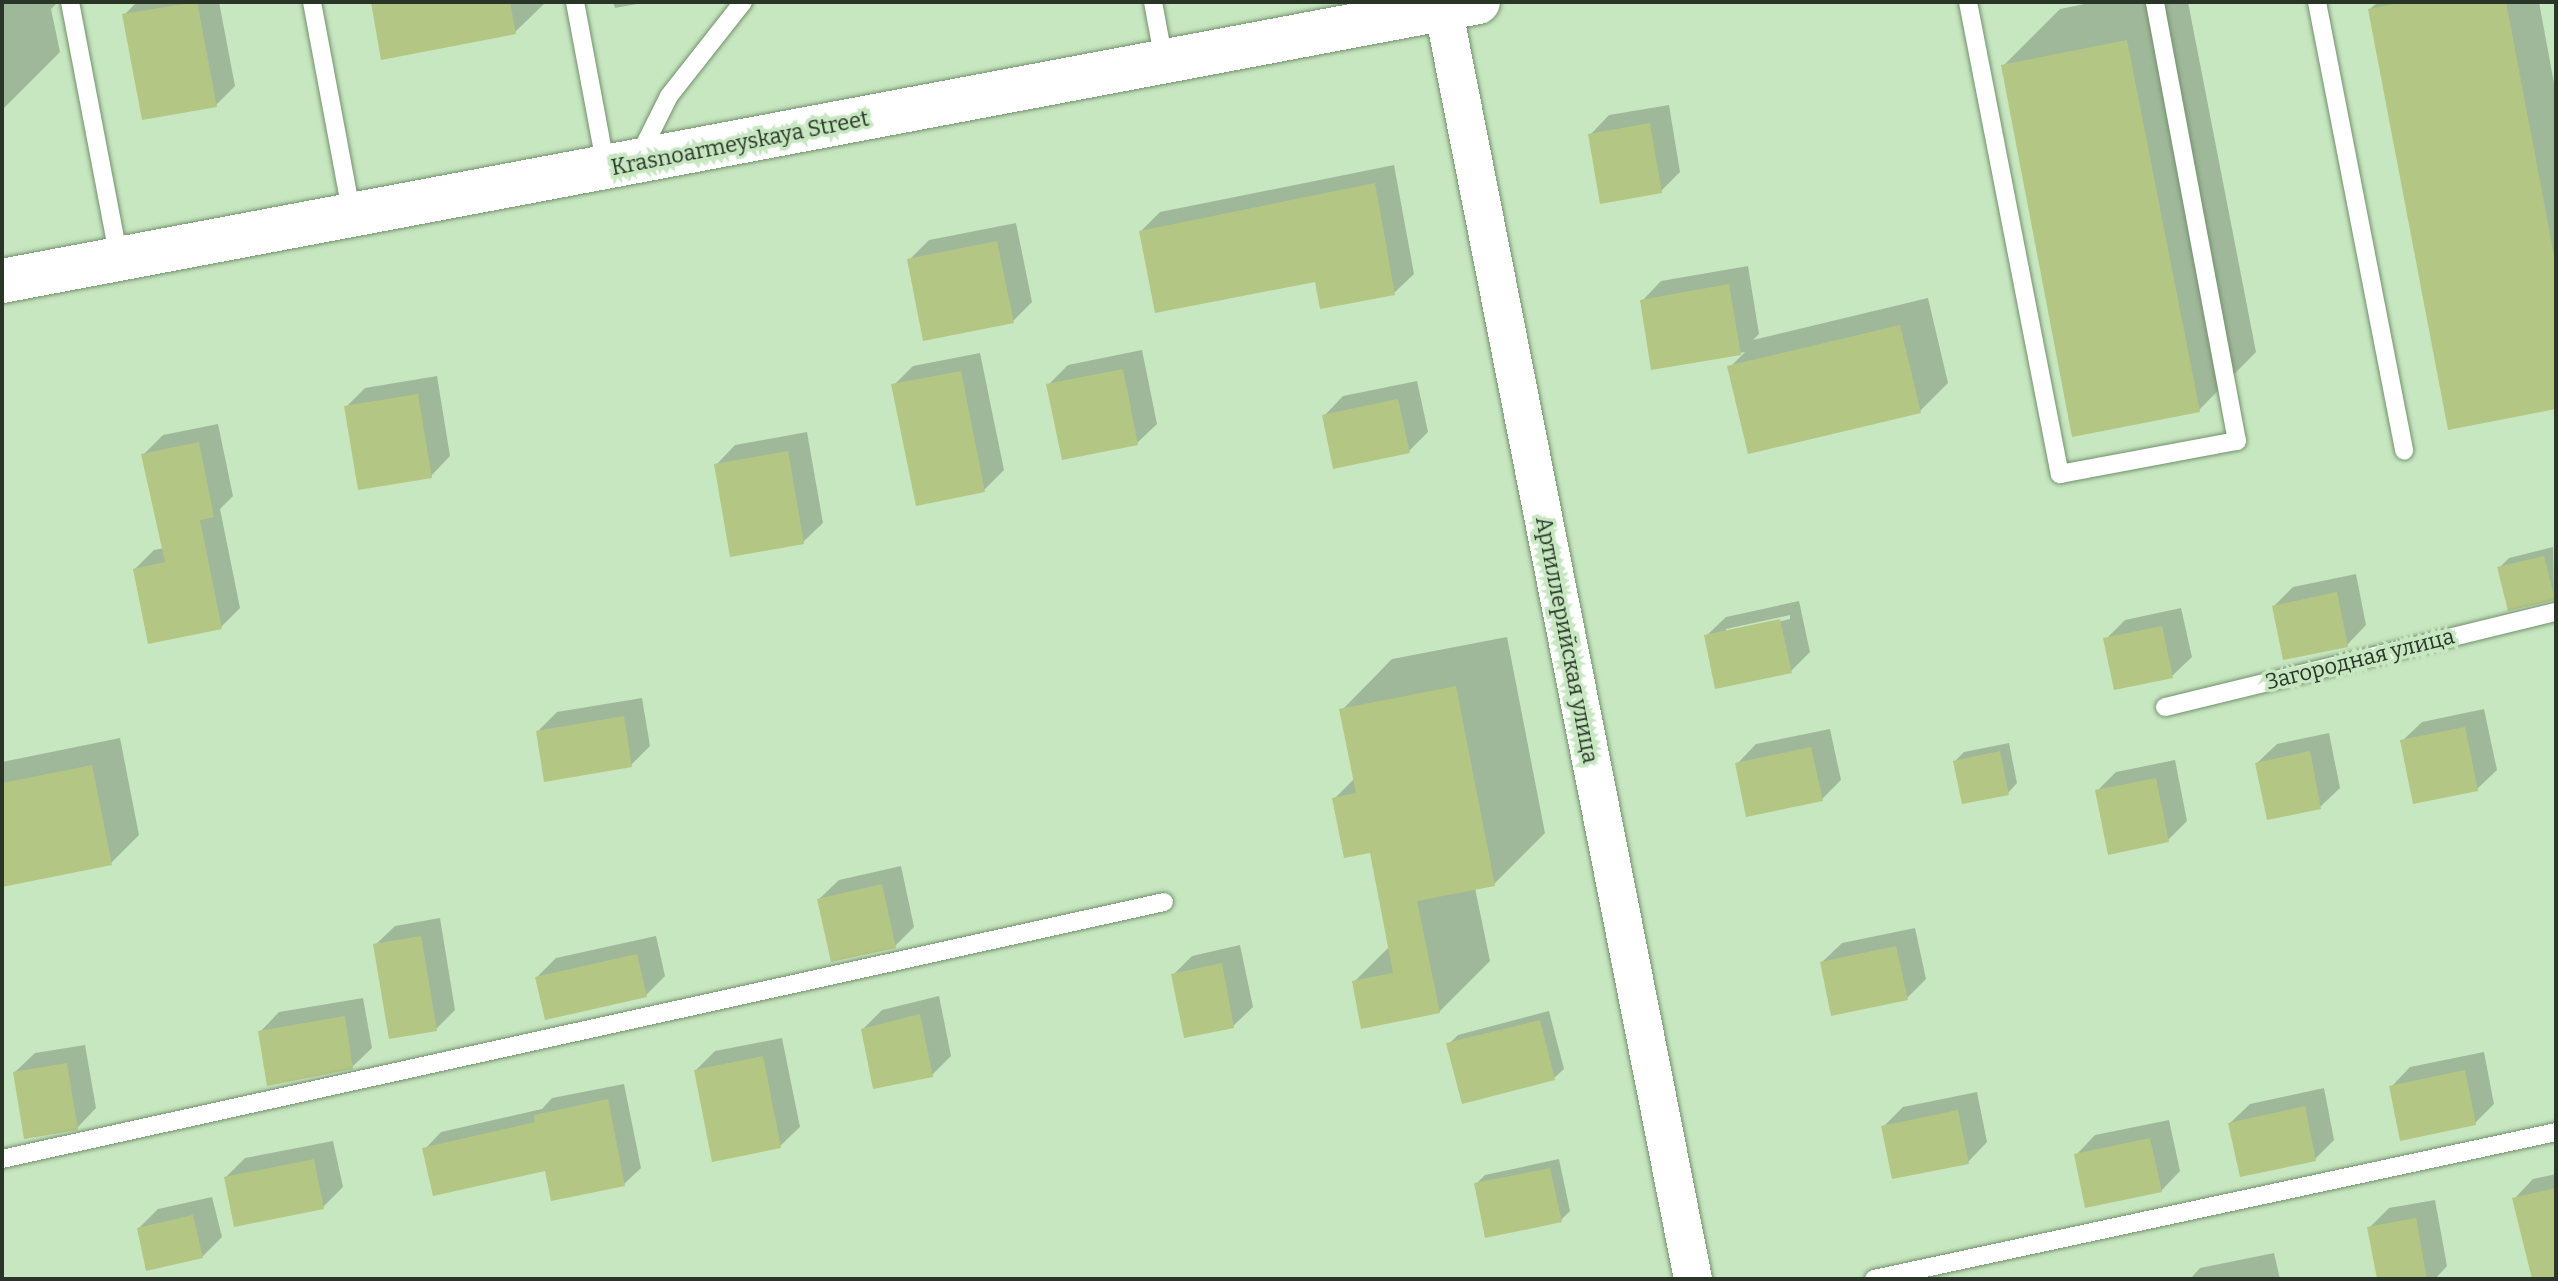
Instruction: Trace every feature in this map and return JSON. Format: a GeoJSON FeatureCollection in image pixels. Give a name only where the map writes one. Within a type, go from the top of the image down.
{"type":"FeatureCollection","features":[{"type":"Feature","properties":{"kind":"main road","name":"Krasnoarmeyskaya Street"},"geometry":{"type":"LineString","coordinates":[[2,281],[621,166],[1454,4]]}},
{"type":"Feature","properties":{"kind":"street","name":"Артиллерийская улица"},"geometry":{"type":"LineString","coordinates":[[1454,4],[1693,1279]]}},
{"type":"Feature","properties":{"kind":"lane"},"geometry":{"type":"LineString","coordinates":[[70,2],[119,259]]}},
{"type":"Feature","properties":{"kind":"lane"},"geometry":{"type":"LineString","coordinates":[[312,2],[353,216]]}},
{"type":"Feature","properties":{"kind":"lane"},"geometry":{"type":"LineString","coordinates":[[575,2],[621,166]]}},
{"type":"Feature","properties":{"kind":"lane"},"geometry":{"type":"LineString","coordinates":[[621,166],[669,96],[743,2]]}},
{"type":"Feature","properties":{"kind":"lane"},"geometry":{"type":"LineString","coordinates":[[1153,2],[1164,61]]}},
{"type":"Feature","properties":{"kind":"lane"},"geometry":{"type":"LineString","coordinates":[[1968,2],[2060,474],[2237,441],[2155,2]]}},
{"type":"Feature","properties":{"kind":"lane"},"geometry":{"type":"LineString","coordinates":[[2317,2],[2404,451]]}},
{"type":"Feature","properties":{"kind":"lane","name":"Загородная улица"},"geometry":{"type":"LineString","coordinates":[[2165,707],[2556,612]]}},
{"type":"Feature","properties":{"kind":"lane"},"geometry":{"type":"LineString","coordinates":[[2,1159],[1164,902]]}},
{"type":"Feature","properties":{"kind":"lane"},"geometry":{"type":"LineString","coordinates":[[1874,1279],[2556,1132]]}},
{"type":"Feature","properties":{"kind":"building"},"geometry":{"type":"Polygon","coordinates":[[[197,2],[217,107],[142,120],[122,14],[197,2]]]}},
{"type":"Feature","properties":{"kind":"building"},"geometry":{"type":"Polygon","coordinates":[[[371,2],[510,2],[516,34],[381,60],[371,2]]]}},
{"type":"Feature","properties":{"kind":"building"},"geometry":{"type":"Polygon","coordinates":[[[2404,2],[2506,2],[2556,266],[2556,409],[2448,430],[2368,9],[2404,2]]]}},
{"type":"Feature","properties":{"kind":"building"},"geometry":{"type":"Polygon","coordinates":[[[2127,40],[2200,412],[2072,437],[2001,65],[2127,40]]]}},
{"type":"Feature","properties":{"kind":"building"},"geometry":{"type":"Polygon","coordinates":[[[1650,123],[1662,193],[1600,204],[1588,134],[1650,123]]]}},
{"type":"Feature","properties":{"kind":"building"},"geometry":{"type":"Polygon","coordinates":[[[1375,183],[1395,295],[1320,309],[1315,282],[1155,313],[1139,231],[1375,183]]]}},
{"type":"Feature","properties":{"kind":"building"},"geometry":{"type":"Polygon","coordinates":[[[997,241],[1014,323],[923,341],[907,259],[997,241]]]}},
{"type":"Feature","properties":{"kind":"building"},"geometry":{"type":"Polygon","coordinates":[[[1729,284],[1741,355],[1651,370],[1640,300],[1729,284]]]}},
{"type":"Feature","properties":{"kind":"building"},"geometry":{"type":"Polygon","coordinates":[[[1900,325],[1921,413],[1748,454],[1727,366],[1900,325]]]}},
{"type":"Feature","properties":{"kind":"building"},"geometry":{"type":"Polygon","coordinates":[[[1123,369],[1138,445],[1062,460],[1046,384],[1123,369]]]}},
{"type":"Feature","properties":{"kind":"building"},"geometry":{"type":"Polygon","coordinates":[[[961,371],[985,492],[916,506],[891,384],[961,371]]]}},
{"type":"Feature","properties":{"kind":"building"},"geometry":{"type":"Polygon","coordinates":[[[418,394],[432,478],[358,490],[344,406],[418,394]]]}},
{"type":"Feature","properties":{"kind":"building"},"geometry":{"type":"Polygon","coordinates":[[[1398,399],[1410,453],[1333,469],[1322,415],[1398,399]]]}},
{"type":"Feature","properties":{"kind":"building"},"geometry":{"type":"Polygon","coordinates":[[[199,442],[214,517],[200,520],[222,629],[148,644],[133,569],[165,562],[141,454],[199,442]]]}},
{"type":"Feature","properties":{"kind":"building"},"geometry":{"type":"Polygon","coordinates":[[[788,451],[804,544],[730,557],[714,464],[788,451]]]}},
{"type":"Feature","properties":{"kind":"building"},"geometry":{"type":"Polygon","coordinates":[[[2544,556],[2555,600],[2508,611],[2497,567],[2544,556]]]}},
{"type":"Feature","properties":{"kind":"building"},"geometry":{"type":"Polygon","coordinates":[[[2337,592],[2348,647],[2283,660],[2272,606],[2337,592]]]}},
{"type":"Feature","properties":{"kind":"building"},"geometry":{"type":"Polygon","coordinates":[[[1780,619],[1792,673],[1715,689],[1704,635],[1780,619]]]}},
{"type":"Feature","properties":{"kind":"building"},"geometry":{"type":"Polygon","coordinates":[[[2162,626],[2173,678],[2114,690],[2103,638],[2162,626]]]}},
{"type":"Feature","properties":{"kind":"building"},"geometry":{"type":"Polygon","coordinates":[[[1456,686],[1495,886],[1417,901],[1440,1013],[1361,1029],[1352,981],[1393,973],[1370,853],[1344,858],[1332,798],[1356,793],[1339,709],[1456,686]]]}},
{"type":"Feature","properties":{"kind":"building"},"geometry":{"type":"Polygon","coordinates":[[[624,716],[632,767],[544,782],[536,731],[624,716]]]}},
{"type":"Feature","properties":{"kind":"building"},"geometry":{"type":"Polygon","coordinates":[[[2465,727],[2478,791],[2413,804],[2400,740],[2465,727]]]}},
{"type":"Feature","properties":{"kind":"building"},"geometry":{"type":"Polygon","coordinates":[[[1811,747],[1823,801],[1746,817],[1735,763],[1811,747]]]}},
{"type":"Feature","properties":{"kind":"building"},"geometry":{"type":"Polygon","coordinates":[[[2000,751],[2009,795],[1962,804],[1953,761],[2000,751]]]}},
{"type":"Feature","properties":{"kind":"building"},"geometry":{"type":"Polygon","coordinates":[[[2310,751],[2321,809],[2267,820],[2255,763],[2310,751]]]}},
{"type":"Feature","properties":{"kind":"building"},"geometry":{"type":"Polygon","coordinates":[[[92,765],[112,865],[2,887],[2,783],[92,765]]]}},
{"type":"Feature","properties":{"kind":"building"},"geometry":{"type":"Polygon","coordinates":[[[2156,778],[2169,842],[2108,855],[2095,790],[2156,778]]]}},
{"type":"Feature","properties":{"kind":"building"},"geometry":{"type":"Polygon","coordinates":[[[882,884],[896,948],[831,962],[817,899],[882,884]]]}},
{"type":"Feature","properties":{"kind":"building"},"geometry":{"type":"Polygon","coordinates":[[[421,936],[437,1031],[389,1039],[373,944],[421,936]]]}},
{"type":"Feature","properties":{"kind":"building"},"geometry":{"type":"Polygon","coordinates":[[[1896,946],[1908,1000],[1831,1016],[1820,962],[1896,946]]]}},
{"type":"Feature","properties":{"kind":"building"},"geometry":{"type":"Polygon","coordinates":[[[637,954],[647,997],[545,1020],[535,977],[637,954]]]}},
{"type":"Feature","properties":{"kind":"building"},"geometry":{"type":"Polygon","coordinates":[[[1222,963],[1234,1028],[1184,1038],[1171,974],[1222,963]]]}},
{"type":"Feature","properties":{"kind":"building"},"geometry":{"type":"Polygon","coordinates":[[[920,1014],[933,1077],[873,1089],[861,1029],[920,1014]]]}},
{"type":"Feature","properties":{"kind":"building"},"geometry":{"type":"Polygon","coordinates":[[[345,1016],[353,1069],[267,1086],[258,1031],[345,1016]]]}},
{"type":"Feature","properties":{"kind":"building"},"geometry":{"type":"Polygon","coordinates":[[[1540,1020],[1555,1080],[1462,1104],[1446,1043],[1540,1020]]]}},
{"type":"Feature","properties":{"kind":"building"},"geometry":{"type":"Polygon","coordinates":[[[763,1056],[781,1148],[712,1162],[694,1070],[763,1056]]]}},
{"type":"Feature","properties":{"kind":"building"},"geometry":{"type":"Polygon","coordinates":[[[67,1063],[78,1130],[24,1139],[13,1072],[67,1063]]]}},
{"type":"Feature","properties":{"kind":"building"},"geometry":{"type":"Polygon","coordinates":[[[2465,1070],[2476,1125],[2400,1141],[2389,1086],[2465,1070]]]}},
{"type":"Feature","properties":{"kind":"building"},"geometry":{"type":"Polygon","coordinates":[[[608,1099],[625,1186],[551,1201],[545,1171],[433,1196],[422,1148],[535,1122],[534,1115],[608,1099]]]}},
{"type":"Feature","properties":{"kind":"building"},"geometry":{"type":"Polygon","coordinates":[[[2305,1106],[2316,1161],[2240,1177],[2228,1123],[2305,1106]]]}},
{"type":"Feature","properties":{"kind":"building"},"geometry":{"type":"Polygon","coordinates":[[[1958,1110],[1969,1164],[1892,1179],[1881,1126],[1958,1110]]]}},
{"type":"Feature","properties":{"kind":"building"},"geometry":{"type":"Polygon","coordinates":[[[2150,1138],[2162,1192],[2085,1208],[2074,1154],[2150,1138]]]}},
{"type":"Feature","properties":{"kind":"building"},"geometry":{"type":"Polygon","coordinates":[[[314,1159],[324,1209],[234,1227],[224,1177],[314,1159]]]}},
{"type":"Feature","properties":{"kind":"building"},"geometry":{"type":"Polygon","coordinates":[[[1550,1168],[1562,1222],[1485,1238],[1474,1183],[1550,1168]]]}},
{"type":"Feature","properties":{"kind":"building"},"geometry":{"type":"Polygon","coordinates":[[[2556,1188],[2556,1279],[2532,1279],[2512,1198],[2556,1188]]]}},
{"type":"Feature","properties":{"kind":"building"},"geometry":{"type":"Polygon","coordinates":[[[193,1215],[203,1258],[146,1271],[137,1228],[193,1215]]]}},
{"type":"Feature","properties":{"kind":"building"},"geometry":{"type":"Polygon","coordinates":[[[2416,1218],[2427,1279],[2377,1279],[2367,1227],[2416,1218]]]}}]}
